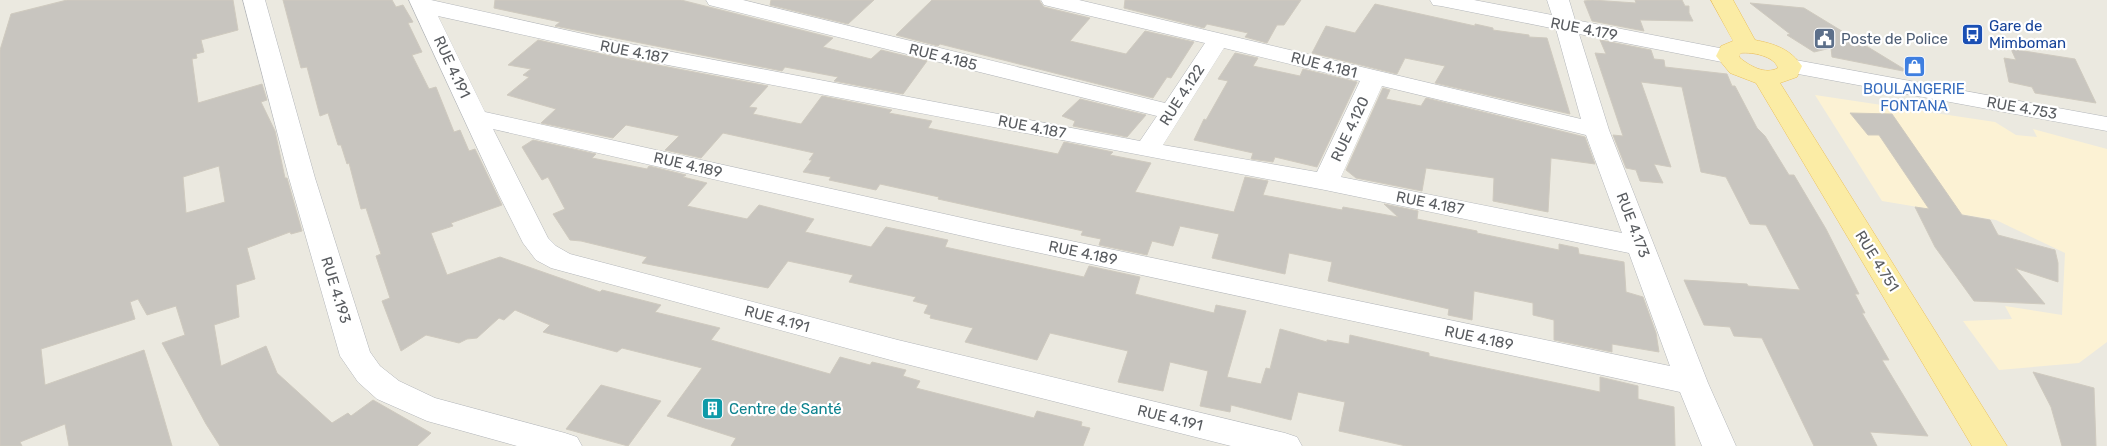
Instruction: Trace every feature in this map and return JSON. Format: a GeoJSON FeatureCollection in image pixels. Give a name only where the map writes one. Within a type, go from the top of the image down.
{"type":"FeatureCollection","features":[{"type":"Feature","properties":{"kind":"main road"},"geometry":{"type":"LineString","coordinates":[[1722,0],[1737,51],[1730,62],[1738,69],[1764,77],[1784,76],[1789,72],[1790,66],[1774,53],[1737,51]]}},
{"type":"Feature","properties":{"kind":"main road","name":"RUE 4.751"},"geometry":{"type":"LineString","coordinates":[[1764,77],[1990,446]]}},
{"type":"Feature","properties":{"kind":"street","name":"RUE 4.193"},"geometry":{"type":"LineString","coordinates":[[254,0],[302,178],[356,356],[369,374],[388,390],[427,408],[565,446]]}},
{"type":"Feature","properties":{"kind":"street","name":"RUE 4.185"},"geometry":{"type":"LineString","coordinates":[[717,0],[1014,75],[1170,112]]}},
{"type":"Feature","properties":{"kind":"street","name":"RUE 4.181"},"geometry":{"type":"LineString","coordinates":[[1052,0],[1597,130]]}},
{"type":"Feature","properties":{"kind":"street","name":"RUE 4.179"},"geometry":{"type":"LineString","coordinates":[[1441,0],[1562,13],[1737,51]]}},
{"type":"Feature","properties":{"kind":"street","name":"RUE 4.191"},"geometry":{"type":"LineString","coordinates":[[422,3],[475,118],[538,243],[546,253],[561,261],[898,351],[1285,446]]}},
{"type":"Feature","properties":{"kind":"street","name":"RUE 4.187"},"geometry":{"type":"LineString","coordinates":[[422,3],[615,48],[1146,150],[1325,182],[1642,246]]}},
{"type":"Feature","properties":{"kind":"street","name":"RUE 4.173"},"geometry":{"type":"LineString","coordinates":[[1562,13],[1597,130],[1642,246],[1692,384],[1719,446]]}},
{"type":"Feature","properties":{"kind":"street","name":"RUE 4.122"},"geometry":{"type":"LineString","coordinates":[[1146,150],[1218,40]]}},
{"type":"Feature","properties":{"kind":"street","name":"RUE 4.753"},"geometry":{"type":"LineString","coordinates":[[1790,66],[2107,124]]}},
{"type":"Feature","properties":{"kind":"street","name":"RUE 4.120"},"geometry":{"type":"LineString","coordinates":[[1325,182],[1374,77]]}},
{"type":"Feature","properties":{"kind":"street","name":"RUE 4.189"},"geometry":{"type":"LineString","coordinates":[[475,118],[985,232],[1692,384]]}},
{"type":"Feature","properties":{"kind":"shaded area"},"geometry":{"type":"Polygon","coordinates":[[[1815,95],[1995,122],[2016,135],[2037,137],[2033,129],[2107,149],[2107,342],[2079,363],[1999,370],[1963,321],[2012,319],[2005,306],[2062,315],[2065,253],[1996,220],[1882,201],[1815,95]]]}},
{"type":"Feature","properties":{"kind":"building"},"geometry":{"type":"Polygon","coordinates":[[[67,0],[233,0],[238,30],[201,40],[204,52],[196,54],[197,58],[192,59],[198,103],[262,84],[267,100],[261,102],[275,131],[285,178],[287,178],[302,231],[291,234],[290,232],[247,248],[255,279],[236,285],[239,317],[214,325],[221,366],[266,346],[277,373],[332,423],[348,413],[351,416],[373,400],[431,433],[417,446],[220,446],[162,343],[185,335],[176,306],[147,315],[138,299],[130,302],[135,319],[41,349],[45,385],[144,350],[172,446],[69,446],[65,424],[20,442],[22,446],[0,446],[0,50],[11,14],[67,0]],[[219,166],[183,177],[186,213],[225,202],[219,166]]]}},
{"type":"Feature","properties":{"kind":"building"},"geometry":{"type":"Polygon","coordinates":[[[283,0],[392,0],[396,7],[403,5],[413,22],[408,23],[422,52],[412,55],[429,89],[436,87],[454,132],[460,130],[469,151],[475,149],[502,205],[451,223],[453,226],[431,233],[447,275],[500,257],[600,292],[602,290],[661,305],[655,312],[720,328],[711,340],[830,374],[840,357],[870,365],[872,362],[906,370],[903,376],[920,381],[916,388],[1034,418],[1037,411],[1082,422],[1081,426],[1090,428],[1083,446],[731,446],[736,438],[667,416],[702,368],[622,348],[617,352],[543,332],[550,325],[515,310],[504,320],[499,318],[477,338],[467,339],[459,343],[426,335],[401,351],[382,301],[390,298],[376,256],[381,254],[366,208],[361,209],[349,163],[347,164],[341,145],[338,145],[328,113],[320,116],[307,67],[301,68],[283,0]]]}},
{"type":"Feature","properties":{"kind":"building"},"geometry":{"type":"Polygon","coordinates":[[[495,0],[681,0],[833,38],[823,47],[871,59],[881,50],[927,61],[903,94],[834,81],[838,77],[785,67],[782,71],[555,26],[560,22],[494,8],[495,0]]]}},
{"type":"Feature","properties":{"kind":"building"},"geometry":{"type":"Polygon","coordinates":[[[771,0],[874,0],[848,24],[770,5],[771,0]]]}},
{"type":"Feature","properties":{"kind":"building"},"geometry":{"type":"Polygon","coordinates":[[[932,0],[1039,0],[1044,7],[1090,18],[1070,41],[1126,54],[1145,31],[1194,42],[1171,78],[1167,77],[1153,98],[940,44],[938,46],[896,35],[932,0]]]}},
{"type":"Feature","properties":{"kind":"building"},"geometry":{"type":"Polygon","coordinates":[[[1125,0],[1301,0],[1284,25],[1277,25],[1267,43],[1245,37],[1248,33],[1207,24],[1204,28],[1124,8],[1125,0]]]}},
{"type":"Feature","properties":{"kind":"building"},"geometry":{"type":"Polygon","coordinates":[[[1635,0],[1682,0],[1685,6],[1689,6],[1689,13],[1693,21],[1640,20],[1644,31],[1592,21],[1584,1],[1636,3],[1635,0]]]}},
{"type":"Feature","properties":{"kind":"building"},"geometry":{"type":"Polygon","coordinates":[[[1750,3],[1804,8],[1904,69],[1903,71],[1832,57],[1831,48],[1814,52],[1787,35],[1790,34],[1750,3]]]}},
{"type":"Feature","properties":{"kind":"building"},"geometry":{"type":"Polygon","coordinates":[[[1375,4],[1475,26],[1475,24],[1493,28],[1493,30],[1529,35],[1529,37],[1547,38],[1570,114],[1435,83],[1445,66],[1405,58],[1397,74],[1312,53],[1326,26],[1355,33],[1375,4]]]}},
{"type":"Feature","properties":{"kind":"building"},"geometry":{"type":"Polygon","coordinates":[[[538,40],[615,57],[768,86],[749,107],[757,108],[753,114],[801,124],[822,96],[892,110],[889,113],[932,121],[928,128],[1058,154],[1064,142],[1113,152],[1110,155],[1151,163],[1135,192],[1234,212],[1245,177],[1268,181],[1263,195],[1342,210],[1343,207],[1398,217],[1384,204],[1418,211],[1417,219],[1477,231],[1477,233],[1559,250],[1559,244],[1578,248],[1579,254],[1624,262],[1626,292],[1643,297],[1656,333],[1659,352],[1612,344],[1612,352],[1554,340],[1554,320],[1533,315],[1533,303],[1474,291],[1472,320],[1448,315],[1449,309],[1328,281],[1332,262],[1289,253],[1285,274],[1212,258],[1219,234],[1180,226],[1173,246],[1152,241],[1147,255],[1099,245],[1101,239],[1081,235],[1083,231],[938,199],[939,197],[880,184],[876,190],[829,180],[831,177],[803,172],[812,160],[809,160],[814,153],[723,133],[701,158],[665,150],[679,136],[626,125],[613,138],[541,123],[556,109],[507,95],[529,77],[523,75],[531,69],[508,65],[538,40]]]}},
{"type":"Feature","properties":{"kind":"building"},"geometry":{"type":"Polygon","coordinates":[[[1600,40],[1651,50],[1654,59],[1664,60],[1665,67],[1727,74],[1757,128],[1765,136],[1789,175],[1794,175],[1826,229],[1859,294],[1855,294],[1865,313],[1862,313],[1889,360],[1882,360],[1928,436],[1870,432],[1877,446],[1814,446],[1762,338],[1734,336],[1730,327],[1704,325],[1684,280],[1800,290],[1766,225],[1750,224],[1726,177],[1701,172],[1682,87],[1641,82],[1671,167],[1654,164],[1663,183],[1640,181],[1636,170],[1626,168],[1613,135],[1623,136],[1595,53],[1606,54],[1600,40]]]}},
{"type":"Feature","properties":{"kind":"building"},"geometry":{"type":"Polygon","coordinates":[[[2011,49],[2075,59],[2096,103],[2035,93],[2032,87],[2009,82],[2004,58],[2016,60],[2011,49]]]}},
{"type":"Feature","properties":{"kind":"building"},"geometry":{"type":"Polygon","coordinates":[[[1235,53],[1258,58],[1253,66],[1300,76],[1303,69],[1357,82],[1317,167],[1275,157],[1273,162],[1251,159],[1253,153],[1194,140],[1204,119],[1206,120],[1228,81],[1218,79],[1235,53]]]}},
{"type":"Feature","properties":{"kind":"building"},"geometry":{"type":"Polygon","coordinates":[[[1383,88],[1390,90],[1386,99],[1421,106],[1426,98],[1585,137],[1595,164],[1551,158],[1548,212],[1493,201],[1494,178],[1426,168],[1422,191],[1356,178],[1346,170],[1383,88]]]}},
{"type":"Feature","properties":{"kind":"building"},"geometry":{"type":"Polygon","coordinates":[[[1080,99],[1146,115],[1127,137],[1073,126],[1075,121],[1062,116],[1080,99]]]}},
{"type":"Feature","properties":{"kind":"building"},"geometry":{"type":"Polygon","coordinates":[[[1850,113],[1892,114],[1962,215],[1990,220],[1998,235],[2055,250],[2058,263],[2058,282],[2015,268],[2045,304],[1974,301],[1935,247],[1915,207],[1929,209],[1879,135],[1868,135],[1850,113]]]}},
{"type":"Feature","properties":{"kind":"building"},"geometry":{"type":"Polygon","coordinates":[[[533,140],[596,154],[592,158],[647,169],[649,166],[686,175],[683,177],[707,183],[687,206],[747,219],[759,205],[814,219],[805,232],[871,247],[886,227],[948,240],[945,247],[1084,277],[1089,266],[1140,277],[1135,294],[1214,313],[1216,305],[1246,311],[1227,377],[1261,384],[1266,368],[1270,369],[1280,329],[1327,342],[1327,340],[1349,344],[1350,335],[1429,353],[1429,356],[1600,392],[1600,377],[1638,386],[1638,399],[1674,407],[1675,446],[1406,446],[1339,431],[1345,402],[1298,392],[1291,420],[1231,405],[1230,412],[1200,406],[1208,371],[1170,362],[1163,391],[1118,382],[1128,351],[1050,333],[1037,360],[965,342],[973,328],[930,318],[931,315],[924,313],[928,305],[913,301],[916,297],[849,282],[853,275],[788,261],[768,288],[642,263],[647,257],[570,240],[553,214],[565,209],[548,177],[542,180],[522,147],[533,140]]]}},
{"type":"Feature","properties":{"kind":"building"},"geometry":{"type":"Polygon","coordinates":[[[2033,372],[2094,388],[2096,446],[2062,446],[2051,407],[2033,372]]]}},
{"type":"Feature","properties":{"kind":"building"},"geometry":{"type":"Polygon","coordinates":[[[601,385],[661,401],[628,446],[566,429],[601,385]]]}},
{"type":"Feature","properties":{"kind":"place","name":"Gare de Mimboman"},"geometry":{"type":"Point","coordinates":[1973,35]}},
{"type":"Feature","properties":{"kind":"place","name":"Poste de Police"},"geometry":{"type":"Point","coordinates":[1825,39]}},
{"type":"Feature","properties":{"kind":"place","name":"BOULANGERIE FONTANA"},"geometry":{"type":"Point","coordinates":[1914,66]}},
{"type":"Feature","properties":{"kind":"place","name":"Centre de Santé"},"geometry":{"type":"Point","coordinates":[713,409]}}]}
